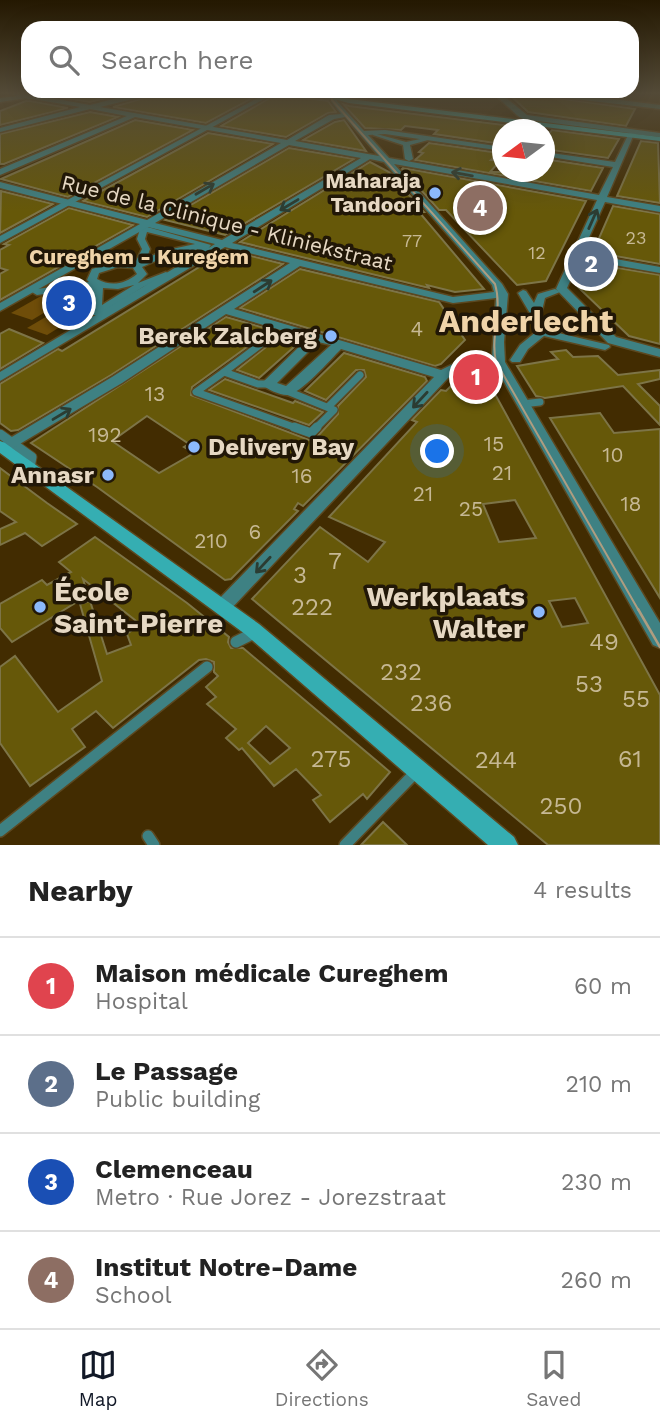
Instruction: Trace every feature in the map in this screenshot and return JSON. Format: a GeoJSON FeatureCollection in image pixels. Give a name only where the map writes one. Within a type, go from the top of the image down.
{"type":"FeatureCollection","features":[{"type":"Feature","properties":{"kind":"main road"},"geometry":{"type":"LineString","coordinates":[[610,132],[660,137]]}},
{"type":"Feature","properties":{"kind":"main road"},"geometry":{"type":"LineString","coordinates":[[4,443],[30,468],[256,632],[506,845]]}},
{"type":"Feature","properties":{"kind":"street"},"geometry":{"type":"LineString","coordinates":[[0,172],[94,132]]}},
{"type":"Feature","properties":{"kind":"street"},"geometry":{"type":"LineString","coordinates":[[0,240],[200,132]]}},
{"type":"Feature","properties":{"kind":"street"},"geometry":{"type":"LineString","coordinates":[[233,132],[660,209]]}},
{"type":"Feature","properties":{"kind":"street"},"geometry":{"type":"LineString","coordinates":[[0,308],[305,132]]}},
{"type":"Feature","properties":{"kind":"street"},"geometry":{"type":"LineString","coordinates":[[363,133],[375,132]]}},
{"type":"Feature","properties":{"kind":"street"},"geometry":{"type":"LineString","coordinates":[[388,132],[492,148]]}},
{"type":"Feature","properties":{"kind":"street"},"geometry":{"type":"LineString","coordinates":[[628,132],[660,137]]}},
{"type":"Feature","properties":{"kind":"street"},"geometry":{"type":"LineString","coordinates":[[363,133],[494,279],[502,294],[503,307],[496,343],[507,361],[522,404],[660,640]]}},
{"type":"Feature","properties":{"kind":"street"},"geometry":{"type":"LineString","coordinates":[[375,134],[407,141]]}},
{"type":"Feature","properties":{"kind":"street"},"geometry":{"type":"LineString","coordinates":[[536,315],[541,296],[559,288],[631,135]]}},
{"type":"Feature","properties":{"kind":"street"},"geometry":{"type":"LineString","coordinates":[[385,146],[425,140]]}},
{"type":"Feature","properties":{"kind":"street"},"geometry":{"type":"LineString","coordinates":[[407,141],[410,159]]}},
{"type":"Feature","properties":{"kind":"street"},"geometry":{"type":"LineString","coordinates":[[555,156],[618,165]]}},
{"type":"Feature","properties":{"kind":"street"},"geometry":{"type":"LineString","coordinates":[[0,377],[214,245],[368,157]]}},
{"type":"Feature","properties":{"kind":"street","name":"Rue de la Clinique - Kliniekstraat"},"geometry":{"type":"LineString","coordinates":[[0,185],[146,223],[214,245],[300,261],[453,300],[502,294]]}},
{"type":"Feature","properties":{"kind":"street"},"geometry":{"type":"LineString","coordinates":[[137,265],[146,249],[141,239],[144,229],[214,245]]}},
{"type":"Feature","properties":{"kind":"street"},"geometry":{"type":"LineString","coordinates":[[137,265],[142,274],[136,284],[96,313],[99,294],[97,284],[91,277],[99,268],[118,264],[137,265],[166,253],[214,245]]}},
{"type":"Feature","properties":{"kind":"street"},"geometry":{"type":"LineString","coordinates":[[37,292],[97,284],[111,286],[156,281],[214,245]]}},
{"type":"Feature","properties":{"kind":"street"},"geometry":{"type":"LineString","coordinates":[[576,255],[660,270]]}},
{"type":"Feature","properties":{"kind":"street"},"geometry":{"type":"LineString","coordinates":[[4,443],[117,380],[300,261]]}},
{"type":"Feature","properties":{"kind":"street"},"geometry":{"type":"LineString","coordinates":[[73,298],[97,284]]}},
{"type":"Feature","properties":{"kind":"street"},"geometry":{"type":"LineString","coordinates":[[559,288],[612,340],[660,353]]}},
{"type":"Feature","properties":{"kind":"street"},"geometry":{"type":"LineString","coordinates":[[523,293],[542,332]]}},
{"type":"Feature","properties":{"kind":"street"},"geometry":{"type":"LineString","coordinates":[[225,310],[443,375]]}},
{"type":"Feature","properties":{"kind":"street"},"geometry":{"type":"LineString","coordinates":[[223,606],[443,375],[453,368],[507,361],[542,332]]}},
{"type":"Feature","properties":{"kind":"street"},"geometry":{"type":"LineString","coordinates":[[542,332],[596,343]]}},
{"type":"Feature","properties":{"kind":"street"},"geometry":{"type":"LineString","coordinates":[[316,337],[268,384],[287,391],[339,344]]}},
{"type":"Feature","properties":{"kind":"lane"},"geometry":{"type":"LineString","coordinates":[[261,344],[196,392],[311,433],[334,410],[287,391]]}},
{"type":"Feature","properties":{"kind":"lane"},"geometry":{"type":"LineString","coordinates":[[224,372],[258,384],[268,384]]}},
{"type":"Feature","properties":{"kind":"lane"},"geometry":{"type":"LineString","coordinates":[[327,407],[360,375]]}},
{"type":"Feature","properties":{"kind":"lane"},"geometry":{"type":"LineString","coordinates":[[522,404],[540,402]]}},
{"type":"Feature","properties":{"kind":"lane"},"geometry":{"type":"LineString","coordinates":[[236,642],[256,632]]}},
{"type":"Feature","properties":{"kind":"lane"},"geometry":{"type":"LineString","coordinates":[[0,831],[208,667]]}},
{"type":"Feature","properties":{"kind":"lane"},"geometry":{"type":"LineString","coordinates":[[345,845],[418,770]]}},
{"type":"Feature","properties":{"kind":"shaded area"},"geometry":{"type":"Polygon","coordinates":[[[41,296],[62,302],[32,320],[11,313],[41,296]]]}},
{"type":"Feature","properties":{"kind":"shaded area"},"geometry":{"type":"Polygon","coordinates":[[[66,305],[86,311],[47,335],[27,328],[66,305]]]}},
{"type":"Feature","properties":{"kind":"building"},"geometry":{"type":"Polygon","coordinates":[[[81,132],[4,164],[0,164],[0,134],[81,132]]]}},
{"type":"Feature","properties":{"kind":"building"},"geometry":{"type":"Polygon","coordinates":[[[107,132],[188,132],[68,197],[1,179],[107,132]]]}},
{"type":"Feature","properties":{"kind":"building"},"geometry":{"type":"Polygon","coordinates":[[[259,132],[294,132],[286,137],[259,132]]]}},
{"type":"Feature","properties":{"kind":"building"},"geometry":{"type":"Polygon","coordinates":[[[316,132],[353,132],[366,151],[303,140],[316,132]]]}},
{"type":"Feature","properties":{"kind":"building"},"geometry":{"type":"Polygon","coordinates":[[[492,132],[492,143],[434,134],[492,132]]]}},
{"type":"Feature","properties":{"kind":"building"},"geometry":{"type":"Polygon","coordinates":[[[555,132],[619,139],[608,158],[555,151],[555,132]]]}},
{"type":"Feature","properties":{"kind":"building"},"geometry":{"type":"Polygon","coordinates":[[[208,133],[273,144],[147,217],[83,201],[208,133]]]}},
{"type":"Feature","properties":{"kind":"building"},"geometry":{"type":"Polygon","coordinates":[[[641,141],[658,143],[660,203],[617,196],[641,141]]]}},
{"type":"Feature","properties":{"kind":"building"},"geometry":{"type":"Polygon","coordinates":[[[429,143],[492,152],[492,174],[415,160],[423,153],[419,152],[429,143]]]}},
{"type":"Feature","properties":{"kind":"building"},"geometry":{"type":"Polygon","coordinates":[[[289,148],[354,159],[225,235],[165,220],[289,148]]]}},
{"type":"Feature","properties":{"kind":"building"},"geometry":{"type":"Polygon","coordinates":[[[555,161],[603,168],[591,191],[540,182],[555,182],[555,161]]]}},
{"type":"Feature","properties":{"kind":"building"},"geometry":{"type":"Polygon","coordinates":[[[370,162],[389,172],[484,289],[455,292],[427,285],[429,288],[240,242],[370,162]]]}},
{"type":"Feature","properties":{"kind":"building"},"geometry":{"type":"Polygon","coordinates":[[[402,169],[586,201],[546,281],[517,285],[446,210],[439,210],[402,169]]]}},
{"type":"Feature","properties":{"kind":"building"},"geometry":{"type":"Polygon","coordinates":[[[1,191],[53,204],[0,233],[1,191]]]}},
{"type":"Feature","properties":{"kind":"building"},"geometry":{"type":"Polygon","coordinates":[[[613,206],[660,214],[660,264],[593,252],[613,206]]]}},
{"type":"Feature","properties":{"kind":"building"},"geometry":{"type":"Polygon","coordinates":[[[69,208],[133,225],[0,300],[0,274],[7,270],[0,268],[0,250],[9,245],[4,244],[69,208]]]}},
{"type":"Feature","properties":{"kind":"building"},"geometry":{"type":"Polygon","coordinates":[[[227,250],[283,264],[111,375],[18,430],[11,431],[0,423],[0,384],[58,349],[62,351],[227,250]]]}},
{"type":"Feature","properties":{"kind":"building"},"geometry":{"type":"Polygon","coordinates":[[[588,263],[660,275],[660,344],[629,336],[578,287],[588,263]]]}},
{"type":"Feature","properties":{"kind":"building"},"geometry":{"type":"Polygon","coordinates":[[[300,269],[439,302],[465,340],[441,364],[435,366],[240,308],[300,269]]]}},
{"type":"Feature","properties":{"kind":"building"},"geometry":{"type":"Polygon","coordinates":[[[226,317],[303,339],[259,378],[237,370],[266,347],[265,340],[258,339],[192,387],[191,395],[309,440],[316,438],[338,414],[338,406],[366,377],[364,370],[356,370],[326,400],[305,391],[344,353],[425,377],[427,381],[303,506],[298,503],[294,509],[298,511],[231,579],[225,580],[97,487],[31,443],[226,317]],[[147,416],[112,441],[159,473],[194,453],[184,447],[189,444],[147,416]]]}},
{"type":"Feature","properties":{"kind":"building"},"geometry":{"type":"Polygon","coordinates":[[[9,329],[43,343],[0,369],[0,334],[9,329]]]}},
{"type":"Feature","properties":{"kind":"building"},"geometry":{"type":"Polygon","coordinates":[[[566,350],[573,357],[598,356],[618,375],[660,370],[660,379],[638,384],[660,406],[660,425],[623,386],[545,398],[536,396],[517,366],[558,359],[551,352],[566,350]]]}},
{"type":"Feature","properties":{"kind":"building"},"geometry":{"type":"Polygon","coordinates":[[[479,372],[484,374],[660,695],[660,845],[548,845],[252,599],[320,527],[368,562],[385,542],[329,517],[417,422],[412,420],[441,390],[446,391],[462,375],[479,372]],[[515,500],[483,504],[499,542],[536,538],[515,500]],[[575,598],[549,601],[562,627],[588,623],[575,598]]]}},
{"type":"Feature","properties":{"kind":"building"},"geometry":{"type":"Polygon","coordinates":[[[225,379],[323,412],[309,425],[209,390],[225,379]]]}},
{"type":"Feature","properties":{"kind":"building"},"geometry":{"type":"Polygon","coordinates":[[[600,413],[614,433],[660,429],[660,598],[550,418],[600,413]]]}},
{"type":"Feature","properties":{"kind":"building"},"geometry":{"type":"Polygon","coordinates":[[[0,468],[77,524],[42,546],[25,533],[0,545],[0,529],[16,522],[0,511],[0,468]]]}},
{"type":"Feature","properties":{"kind":"building"},"geometry":{"type":"Polygon","coordinates":[[[95,537],[187,603],[229,637],[231,648],[243,648],[390,772],[367,799],[363,794],[330,822],[313,800],[321,795],[296,769],[274,786],[242,748],[239,750],[226,738],[236,729],[207,704],[216,697],[206,687],[218,676],[214,672],[214,662],[206,659],[199,660],[113,728],[96,711],[72,729],[85,747],[30,786],[0,743],[0,667],[15,656],[58,712],[102,681],[80,604],[90,601],[107,654],[131,645],[127,634],[140,624],[83,579],[88,595],[12,642],[0,628],[0,604],[42,580],[47,585],[71,572],[59,562],[95,537]],[[266,726],[248,743],[270,764],[290,748],[266,726]]]}},
{"type":"Feature","properties":{"kind":"building"},"geometry":{"type":"Polygon","coordinates":[[[383,822],[407,845],[361,845],[383,822]]]}},
{"type":"Feature","properties":{"kind":"tram line"},"geometry":{"type":"LineString","coordinates":[[361,132],[495,284],[498,304],[494,342],[496,362],[639,611]]}},
{"type":"Feature","properties":{"kind":"tram line"},"geometry":{"type":"LineString","coordinates":[[638,609],[660,647]]}},
{"type":"Feature","properties":{"kind":"place","name":"Maharaja Tandoori"},"geometry":{"type":"Point","coordinates":[435,193]}},
{"type":"Feature","properties":{"kind":"place","name":"Institut Notre-Dame"},"geometry":{"type":"Point","coordinates":[480,208]}},
{"type":"Feature","properties":{"kind":"place","name":"Le Passage"},"geometry":{"type":"Point","coordinates":[591,264]}},
{"type":"Feature","properties":{"kind":"place","name":"Clemenceau"},"geometry":{"type":"Point","coordinates":[69,303]}},
{"type":"Feature","properties":{"kind":"place","name":"Berek Zalcberg"},"geometry":{"type":"Point","coordinates":[331,336]}},
{"type":"Feature","properties":{"kind":"place","name":"Maison médicale Cureghem"},"geometry":{"type":"Point","coordinates":[476,377]}},
{"type":"Feature","properties":{"kind":"place","name":"Delivery Bay"},"geometry":{"type":"Point","coordinates":[194,447]}},
{"type":"Feature","properties":{"kind":"place","name":"Annasr"},"geometry":{"type":"Point","coordinates":[108,475]}},
{"type":"Feature","properties":{"kind":"place","name":"École Saint-Pierre"},"geometry":{"type":"Point","coordinates":[40,607]}},
{"type":"Feature","properties":{"kind":"place","name":"Werkplaats Walter"},"geometry":{"type":"Point","coordinates":[539,612]}},
{"type":"Feature","properties":{"kind":"district","name":"Cureghem - Kuregem"},"geometry":{"type":"Point","coordinates":[139,257]}},
{"type":"Feature","properties":{"kind":"district","name":"Anderlecht"},"geometry":{"type":"Point","coordinates":[526,321]}}]}
